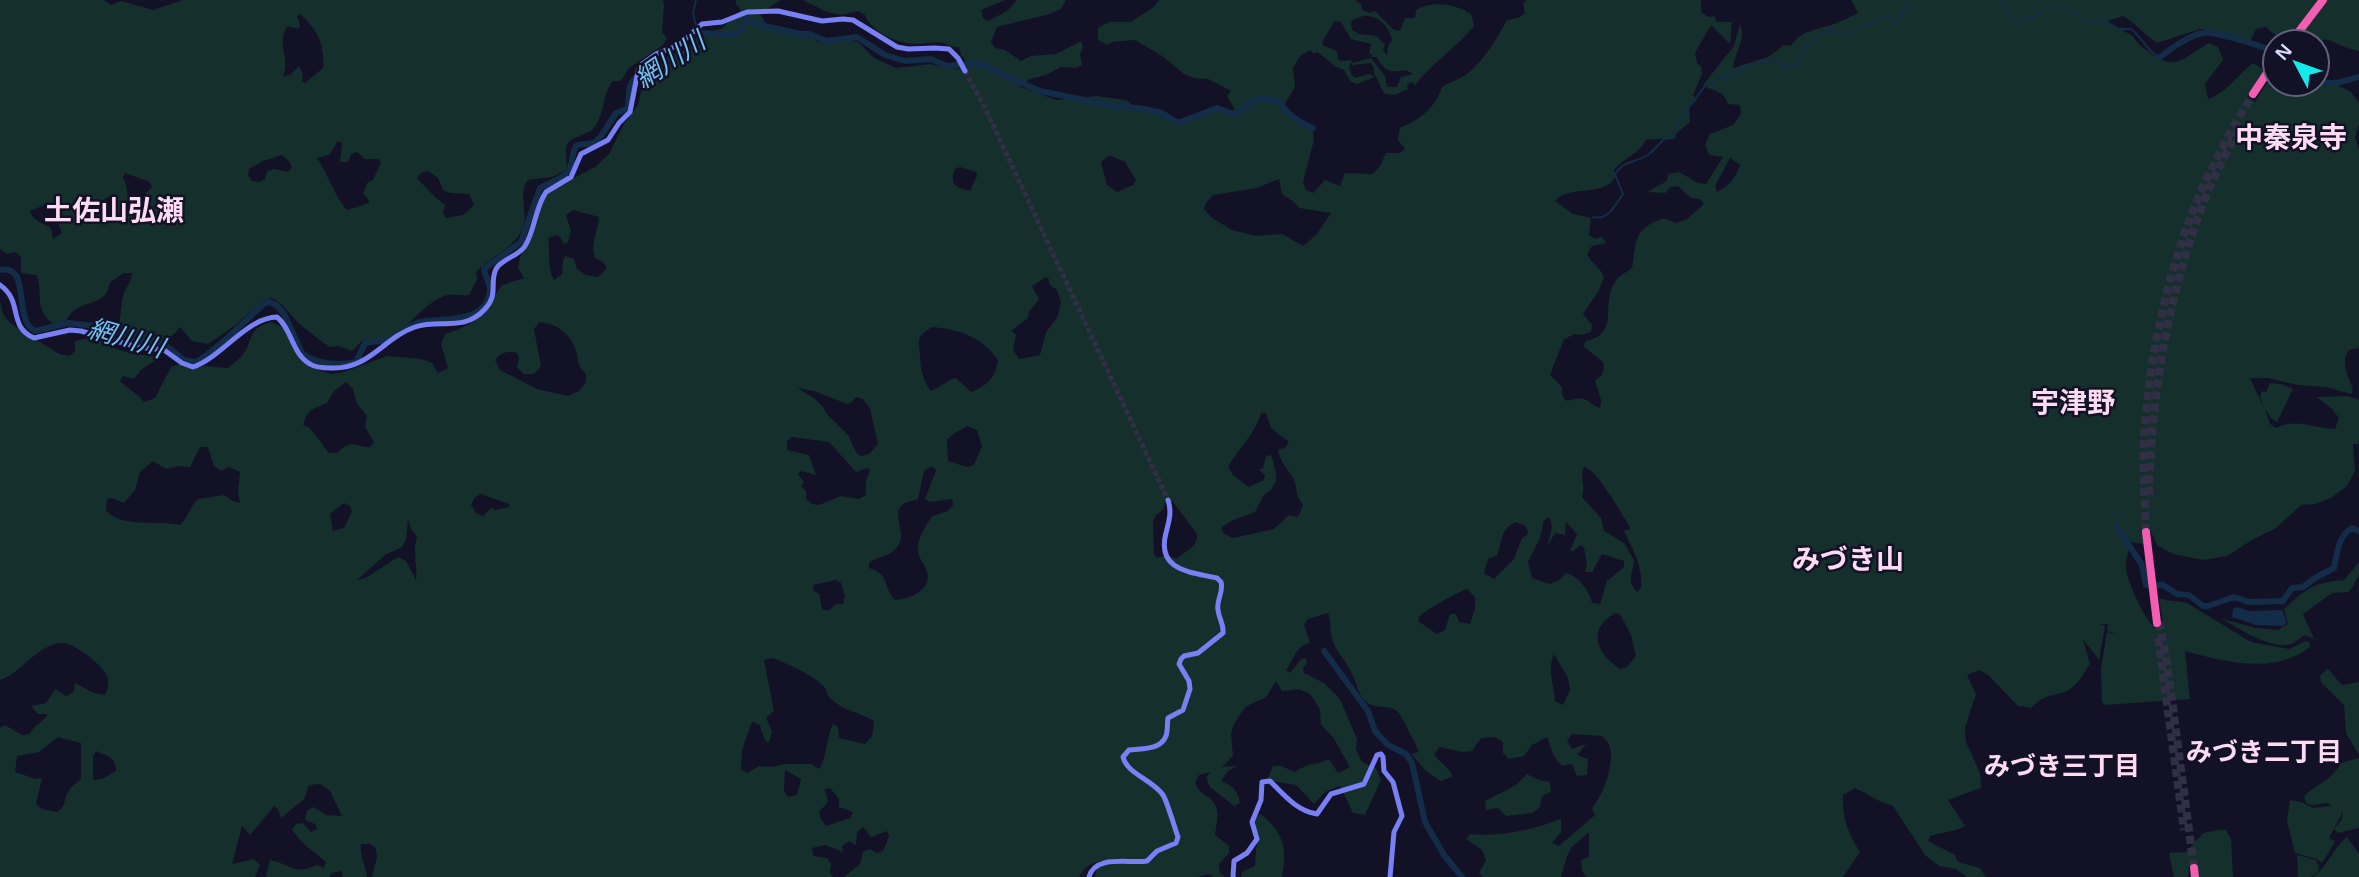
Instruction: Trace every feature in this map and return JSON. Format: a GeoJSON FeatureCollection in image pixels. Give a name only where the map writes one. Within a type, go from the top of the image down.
{"type":"FeatureCollection","features":[{"type":"Feature","properties":{"kind":"highway"},"geometry":{"type":"LineString","coordinates":[[2299,28],[2322,0]]}},
{"type":"Feature","properties":{"kind":"highway"},"geometry":{"type":"LineString","coordinates":[[2254,95],[2261,84]]}},
{"type":"Feature","properties":{"kind":"highway"},"geometry":{"type":"LineString","coordinates":[[2148,531],[2158,622]]}},
{"type":"Feature","properties":{"kind":"main road"},"geometry":{"type":"LineString","coordinates":[[0,285],[12,296],[20,326],[34,338],[70,330],[80,331],[137,347],[164,350],[182,363],[193,367],[259,321],[277,317],[284,323],[301,357],[310,364],[334,369],[355,365],[416,327],[460,324],[483,311],[494,294],[496,270],[524,247],[543,195],[570,177],[583,152],[605,142],[630,113],[639,68],[649,59],[674,47],[705,23],[726,21],[747,12],[778,11],[817,20],[853,20],[897,47],[946,48],[958,58],[964,70]]}},
{"type":"Feature","properties":{"kind":"main road"},"geometry":{"type":"LineString","coordinates":[[1089,877],[1093,869],[1102,865],[1125,860],[1147,861],[1157,851],[1173,845],[1177,840],[1164,796],[1125,763],[1123,757],[1129,750],[1151,747],[1163,741],[1168,718],[1183,710],[1188,698],[1189,685],[1179,664],[1181,659],[1198,653],[1222,636],[1224,629],[1217,606],[1223,591],[1221,582],[1217,578],[1180,570],[1168,558],[1164,540],[1170,514],[1168,500]]}},
{"type":"Feature","properties":{"kind":"main road"},"geometry":{"type":"LineString","coordinates":[[1233,877],[1233,864],[1247,853],[1256,839],[1252,822],[1261,800],[1262,782],[1270,782],[1293,803],[1317,814],[1331,794],[1364,784],[1377,755],[1381,754],[1384,771],[1393,782],[1402,816],[1394,832],[1390,877]]}},
{"type":"Feature","properties":{"kind":"green space"},"geometry":{"type":"Polygon","coordinates":[[[0,0],[104,0],[111,5],[121,1],[153,10],[183,0],[663,0],[662,32],[667,38],[663,45],[629,68],[621,81],[613,81],[609,86],[594,128],[568,143],[566,170],[552,177],[528,180],[523,196],[524,224],[516,239],[476,272],[477,280],[469,295],[442,297],[388,338],[363,340],[352,351],[338,346],[330,347],[272,298],[264,300],[208,344],[192,341],[180,327],[174,334],[159,341],[133,339],[118,330],[123,297],[132,273],[124,273],[110,282],[106,293],[99,300],[74,310],[65,321],[52,323],[46,318],[41,306],[37,275],[21,273],[21,257],[15,252],[7,254],[0,249],[0,0]],[[300,14],[297,16],[300,26],[298,29],[288,26],[284,33],[283,76],[290,75],[299,66],[303,74],[302,81],[305,83],[323,68],[323,52],[311,25],[300,14]],[[338,141],[329,155],[317,158],[347,210],[369,203],[363,194],[381,162],[378,159],[365,159],[357,152],[351,154],[348,162],[340,162],[342,143],[338,141]],[[282,155],[249,169],[248,175],[252,181],[260,182],[265,179],[267,171],[274,169],[288,172],[292,167],[282,155]],[[428,171],[417,178],[445,205],[443,213],[446,218],[463,215],[474,205],[469,194],[443,190],[438,178],[428,171]],[[125,173],[123,177],[129,202],[135,204],[152,187],[150,182],[125,173]],[[113,194],[93,206],[95,212],[107,216],[117,202],[117,197],[113,194]],[[47,204],[30,211],[51,228],[53,239],[62,233],[56,218],[58,212],[54,206],[47,204]]]}},
{"type":"Feature","properties":{"kind":"green space"},"geometry":{"type":"Polygon","coordinates":[[[736,0],[781,0],[765,10],[758,10],[766,24],[809,36],[819,42],[847,38],[858,42],[874,58],[896,68],[931,64],[962,69],[970,66],[961,55],[959,47],[941,42],[901,42],[879,32],[865,15],[858,11],[842,15],[827,12],[803,0],[1005,0],[981,10],[983,18],[988,21],[1007,11],[1017,0],[1066,0],[1061,9],[1050,14],[997,27],[991,42],[995,48],[1005,50],[1021,61],[1031,56],[1056,54],[1081,41],[1082,65],[1076,68],[1061,67],[1019,86],[1056,100],[1097,96],[1126,100],[1135,107],[1159,114],[1181,125],[1207,113],[1235,110],[1227,96],[1231,91],[1208,79],[1184,74],[1162,56],[1135,40],[1107,45],[1098,40],[1098,28],[1109,22],[1131,22],[1151,9],[1159,0],[1355,0],[1361,4],[1362,10],[1370,13],[1375,11],[1394,30],[1400,31],[1405,18],[1415,18],[1416,10],[1429,5],[1451,6],[1471,14],[1474,26],[1467,34],[1414,86],[1414,82],[1407,84],[1408,89],[1395,95],[1385,94],[1371,63],[1352,63],[1371,58],[1385,76],[1387,87],[1397,87],[1401,77],[1413,74],[1406,70],[1393,71],[1386,68],[1377,57],[1371,57],[1373,54],[1369,54],[1371,44],[1351,39],[1341,22],[1335,21],[1322,45],[1337,51],[1341,61],[1353,60],[1349,67],[1355,78],[1368,74],[1375,77],[1357,84],[1350,81],[1344,70],[1316,52],[1314,54],[1310,50],[1300,56],[1293,68],[1295,87],[1285,104],[1292,113],[1312,126],[1314,140],[1303,182],[1306,190],[1313,193],[1325,180],[1340,186],[1345,173],[1373,174],[1386,153],[1400,153],[1405,149],[1398,140],[1400,128],[1426,112],[1442,87],[1464,76],[1479,62],[1507,20],[1518,18],[1525,13],[1523,3],[1527,0],[1701,0],[1701,12],[1708,17],[1714,16],[1717,22],[1732,22],[1730,44],[1711,25],[1695,53],[1702,74],[1693,95],[1697,101],[1689,105],[1690,122],[1671,138],[1646,140],[1614,170],[1615,178],[1609,184],[1594,190],[1569,193],[1555,201],[1573,214],[1591,218],[1589,235],[1595,239],[1602,237],[1606,243],[1592,246],[1587,254],[1604,277],[1598,292],[1583,314],[1592,325],[1591,332],[1564,339],[1550,375],[1562,387],[1566,400],[1583,399],[1600,408],[1601,400],[1595,381],[1603,373],[1603,362],[1583,346],[1586,341],[1603,332],[1607,325],[1611,291],[1618,278],[1632,268],[1636,242],[1642,231],[1664,218],[1676,223],[1686,220],[1704,204],[1700,199],[1691,198],[1678,186],[1671,187],[1665,193],[1647,192],[1667,181],[1668,174],[1679,172],[1698,183],[1706,184],[1723,157],[1709,155],[1705,145],[1710,134],[1733,125],[1741,114],[1740,105],[1728,104],[1721,94],[1703,85],[1734,46],[1740,24],[1742,35],[1733,68],[1768,57],[1784,45],[1791,46],[1803,34],[1858,13],[1851,0],[2359,0],[2359,51],[2331,41],[2331,28],[2266,27],[2256,29],[2250,41],[2200,29],[2157,43],[2123,16],[2108,21],[2131,35],[2154,55],[2170,62],[2183,59],[2209,43],[2218,47],[2223,60],[2205,84],[2208,99],[2226,88],[2253,63],[2261,68],[2261,75],[2247,96],[2255,102],[2261,93],[2261,98],[2331,98],[2331,82],[2351,92],[2359,103],[2359,124],[2355,137],[2359,150],[2359,348],[2349,350],[2345,360],[2353,389],[2351,394],[2326,387],[2298,385],[2268,378],[2250,378],[2264,408],[2260,397],[2270,383],[2293,389],[2277,422],[2265,409],[2270,424],[2276,428],[2298,424],[2335,429],[2339,418],[2317,397],[2347,396],[2359,400],[2359,444],[2353,444],[2355,471],[2347,486],[2331,498],[2315,504],[2301,505],[2276,528],[2227,556],[2203,560],[2173,554],[2158,546],[2150,530],[2145,531],[2144,544],[2131,542],[2126,563],[2133,590],[2152,625],[2163,623],[2159,598],[2187,603],[2251,642],[2289,649],[2306,641],[2310,647],[2281,661],[2249,664],[2185,651],[2190,699],[2105,705],[2102,702],[2101,669],[2107,632],[2122,635],[2107,631],[2108,624],[2100,624],[2105,626],[2099,660],[2083,639],[2090,664],[2080,679],[2067,691],[2045,697],[2031,708],[2018,706],[1988,675],[1979,670],[1967,675],[1976,694],[1965,728],[1966,742],[1980,773],[1981,788],[1948,800],[1965,826],[1930,836],[1928,841],[1955,855],[1958,862],[1980,868],[1986,877],[1967,877],[1956,869],[1939,866],[1925,855],[1893,806],[1855,788],[1843,795],[1844,811],[1849,832],[1860,852],[1843,877],[1586,877],[1582,871],[1581,860],[1589,857],[1589,832],[1572,847],[1561,877],[1483,877],[1479,873],[1486,860],[1482,850],[1466,839],[1470,834],[1516,832],[1561,819],[1561,832],[1552,843],[1559,846],[1595,815],[1592,808],[1610,768],[1611,751],[1608,742],[1602,736],[1572,734],[1567,741],[1572,749],[1586,744],[1577,755],[1588,759],[1587,775],[1577,776],[1572,764],[1562,766],[1554,756],[1547,737],[1532,745],[1524,756],[1509,759],[1503,753],[1503,742],[1495,737],[1481,738],[1472,751],[1463,752],[1440,747],[1434,754],[1453,776],[1441,781],[1427,772],[1411,754],[1419,752],[1398,712],[1372,705],[1362,698],[1353,675],[1334,644],[1328,613],[1308,619],[1304,625],[1310,643],[1298,650],[1286,670],[1290,673],[1301,659],[1306,658],[1304,673],[1324,683],[1340,699],[1357,739],[1356,749],[1362,762],[1376,768],[1381,780],[1365,815],[1353,813],[1340,786],[1325,792],[1314,804],[1296,785],[1267,780],[1273,766],[1281,766],[1295,772],[1329,759],[1338,773],[1350,767],[1333,737],[1321,725],[1320,709],[1310,694],[1299,689],[1282,691],[1276,681],[1266,697],[1245,707],[1231,734],[1233,756],[1222,767],[1237,766],[1228,771],[1221,781],[1234,789],[1240,803],[1234,806],[1210,787],[1206,778],[1210,772],[1199,775],[1195,782],[1216,807],[1215,835],[1229,846],[1229,853],[1219,864],[1220,873],[1225,877],[1213,877],[1209,874],[1198,877],[1095,877],[1096,868],[1102,861],[1088,866],[1079,877],[844,877],[860,864],[863,852],[870,849],[877,853],[883,851],[889,836],[887,831],[871,837],[863,827],[857,832],[856,845],[849,841],[842,846],[843,852],[825,845],[812,848],[813,856],[827,858],[833,877],[372,877],[377,857],[376,848],[370,844],[361,844],[367,877],[343,877],[341,871],[332,873],[329,877],[266,877],[270,860],[298,869],[317,865],[324,868],[326,862],[303,843],[292,829],[296,824],[303,823],[311,832],[317,829],[315,824],[305,820],[307,811],[313,807],[326,815],[342,816],[330,791],[320,784],[309,785],[304,799],[281,818],[274,806],[250,835],[242,826],[232,864],[254,859],[260,865],[255,877],[0,877],[0,728],[5,725],[22,735],[30,734],[48,714],[38,714],[31,706],[46,703],[55,689],[66,696],[74,692],[75,683],[94,693],[105,695],[108,682],[103,670],[93,660],[73,646],[62,643],[45,648],[0,680],[0,301],[3,314],[10,323],[59,354],[70,356],[75,351],[75,341],[93,337],[133,354],[156,356],[157,359],[141,370],[134,379],[123,376],[120,381],[144,402],[155,398],[171,367],[182,363],[193,369],[205,366],[228,368],[242,356],[254,331],[271,322],[282,327],[311,366],[321,371],[332,374],[344,372],[387,356],[421,359],[432,363],[438,373],[448,368],[441,344],[445,334],[480,316],[502,285],[524,278],[518,268],[520,257],[529,242],[545,197],[553,189],[595,167],[609,154],[624,124],[638,105],[643,82],[663,69],[670,59],[681,53],[699,36],[721,29],[741,10],[736,0]],[[1363,16],[1353,20],[1352,30],[1359,34],[1376,36],[1385,44],[1383,50],[1387,55],[1392,40],[1382,22],[1374,17],[1363,16]],[[1111,156],[1101,162],[1107,185],[1117,192],[1133,185],[1136,180],[1125,162],[1111,156]],[[1730,158],[1715,186],[1717,192],[1734,178],[1740,165],[1730,158]],[[960,167],[955,169],[955,185],[970,191],[977,176],[976,172],[960,167]],[[1279,179],[1257,188],[1213,195],[1204,209],[1212,218],[1232,230],[1256,236],[1282,234],[1303,246],[1317,234],[1331,213],[1299,208],[1282,194],[1279,179]],[[573,210],[566,215],[571,231],[568,242],[564,244],[556,235],[548,238],[550,269],[554,280],[562,274],[565,256],[574,259],[577,269],[586,275],[598,277],[607,268],[595,258],[594,253],[599,217],[573,210]],[[1046,277],[1032,286],[1039,299],[1029,312],[1028,318],[1011,331],[1016,335],[1013,350],[1019,359],[1040,355],[1046,332],[1057,318],[1061,302],[1057,290],[1049,284],[1046,277]],[[539,322],[534,329],[541,366],[534,374],[523,374],[517,367],[517,353],[505,353],[495,360],[500,370],[537,389],[568,396],[579,391],[586,382],[586,374],[579,364],[575,348],[569,337],[556,326],[539,322]],[[932,327],[919,339],[921,370],[930,391],[956,378],[971,392],[982,387],[993,376],[998,360],[977,340],[951,330],[932,327]],[[346,382],[334,391],[327,403],[311,410],[303,425],[310,428],[329,453],[337,453],[350,445],[370,447],[374,442],[365,427],[367,416],[357,404],[353,389],[346,382]],[[797,388],[814,398],[848,435],[856,452],[861,456],[869,454],[878,444],[870,408],[863,399],[856,397],[847,404],[814,391],[797,388]],[[1261,413],[1255,427],[1228,467],[1233,475],[1249,487],[1264,480],[1265,475],[1259,470],[1263,468],[1266,456],[1271,455],[1276,481],[1271,490],[1263,496],[1255,512],[1221,528],[1224,534],[1233,538],[1274,529],[1289,515],[1298,517],[1303,505],[1294,479],[1278,450],[1286,447],[1289,442],[1271,428],[1266,413],[1261,413]],[[968,426],[947,440],[948,461],[967,467],[974,465],[982,446],[977,430],[968,426]],[[792,437],[787,441],[787,450],[809,455],[816,475],[801,471],[798,474],[804,482],[801,486],[806,491],[806,499],[812,504],[819,505],[841,496],[859,499],[866,495],[866,480],[870,471],[868,468],[856,472],[829,442],[792,437]],[[200,447],[190,467],[166,469],[153,461],[140,472],[135,490],[124,503],[112,498],[107,499],[106,510],[120,519],[180,525],[198,499],[224,495],[240,503],[240,472],[229,467],[221,471],[214,466],[208,447],[200,447]],[[932,466],[924,471],[918,499],[907,502],[899,510],[901,537],[894,551],[869,563],[869,568],[881,574],[895,600],[913,596],[923,589],[928,578],[918,553],[920,538],[932,516],[948,511],[953,505],[952,499],[930,502],[925,499],[936,470],[932,466]],[[1584,467],[1582,497],[1601,518],[1604,531],[1624,543],[1634,560],[1631,580],[1637,592],[1641,588],[1640,572],[1637,558],[1624,531],[1630,529],[1629,525],[1595,475],[1584,467]],[[481,494],[475,497],[471,505],[476,513],[483,516],[491,508],[496,510],[509,507],[509,504],[481,494]],[[1166,500],[1163,510],[1153,521],[1154,555],[1158,558],[1165,555],[1177,559],[1196,543],[1197,534],[1173,502],[1166,500]],[[344,503],[330,514],[333,531],[344,528],[352,511],[350,506],[344,503]],[[1549,517],[1544,520],[1540,538],[1528,562],[1532,578],[1550,584],[1566,573],[1583,585],[1592,603],[1600,604],[1607,581],[1624,567],[1624,561],[1602,554],[1592,572],[1585,572],[1587,564],[1584,548],[1581,545],[1570,551],[1577,534],[1566,522],[1565,535],[1555,533],[1547,547],[1552,528],[1549,517]],[[408,519],[406,540],[402,547],[385,555],[356,581],[398,557],[406,561],[416,580],[417,537],[408,519]],[[1515,522],[1506,529],[1497,555],[1488,559],[1484,573],[1494,579],[1514,559],[1522,538],[1528,534],[1526,526],[1515,522]],[[836,580],[813,585],[814,592],[819,593],[822,609],[828,611],[836,604],[843,604],[845,596],[841,583],[836,580]],[[1467,589],[1423,613],[1418,621],[1437,634],[1445,630],[1450,614],[1456,614],[1459,622],[1470,624],[1475,597],[1467,589]],[[1615,613],[1606,620],[1598,634],[1598,642],[1605,656],[1620,669],[1627,667],[1636,656],[1631,635],[1620,614],[1615,613]],[[1554,654],[1551,666],[1555,701],[1563,705],[1570,690],[1568,678],[1554,654]],[[772,658],[764,660],[774,711],[766,718],[772,731],[769,743],[765,740],[759,724],[752,722],[742,750],[741,769],[747,773],[759,766],[785,764],[811,764],[819,769],[833,724],[838,727],[839,738],[865,744],[872,736],[874,721],[840,706],[815,679],[772,658]],[[58,737],[39,752],[17,756],[15,772],[36,779],[42,778],[36,804],[42,809],[57,812],[64,805],[69,790],[81,779],[81,743],[58,737]],[[96,751],[93,756],[93,780],[102,779],[116,771],[115,766],[108,756],[96,751]],[[785,770],[784,791],[788,797],[797,795],[801,779],[785,770]],[[830,788],[825,789],[828,802],[819,812],[826,826],[850,818],[853,812],[839,807],[839,799],[830,788]]]}},
{"type":"Feature","properties":{"kind":"green space"},"geometry":{"type":"Polygon","coordinates":[[[2359,562],[2359,575],[2348,592],[2332,593],[2303,614],[2314,639],[2305,635],[2291,644],[2274,644],[2222,619],[2256,628],[2278,630],[2288,623],[2284,609],[2298,596],[2318,585],[2344,580],[2359,562]]]}},
{"type":"Feature","properties":{"kind":"green space"},"geometry":{"type":"Polygon","coordinates":[[[2328,669],[2342,685],[2359,682],[2359,755],[2346,733],[2344,705],[2321,682],[2320,675],[2328,669]]]}},
{"type":"Feature","properties":{"kind":"green space"},"geometry":{"type":"Polygon","coordinates":[[[2359,758],[2359,828],[2338,833],[2334,829],[2342,819],[2343,811],[2329,838],[2335,842],[2322,863],[2295,853],[2287,821],[2290,800],[2313,808],[2331,806],[2328,803],[2306,803],[2304,796],[2329,778],[2341,763],[2359,758]]]}},
{"type":"Feature","properties":{"kind":"green space"},"geometry":{"type":"Polygon","coordinates":[[[1527,774],[1550,782],[1551,792],[1542,796],[1540,807],[1533,813],[1506,816],[1498,808],[1486,810],[1485,801],[1516,785],[1527,774]]]}},
{"type":"Feature","properties":{"kind":"green space"},"geometry":{"type":"Polygon","coordinates":[[[1261,814],[1275,828],[1282,842],[1282,877],[1241,877],[1242,872],[1255,866],[1259,837],[1254,827],[1254,818],[1261,814]]]}},
{"type":"Feature","properties":{"kind":"green space"},"geometry":{"type":"Polygon","coordinates":[[[2226,830],[2231,839],[2233,877],[2199,877],[2197,867],[2189,867],[2188,877],[2174,877],[2169,853],[2186,852],[2203,833],[2226,830]]]}},
{"type":"Feature","properties":{"kind":"green space"},"geometry":{"type":"Polygon","coordinates":[[[2347,837],[2359,854],[2359,877],[2313,877],[2338,846],[2347,837]]]}},
{"type":"Feature","properties":{"kind":"green space"},"geometry":{"type":"Polygon","coordinates":[[[2297,855],[2316,860],[2318,872],[2311,877],[2298,877],[2297,855]]]}},
{"type":"Feature","properties":{"kind":"water"},"geometry":{"type":"Polygon","coordinates":[[[2237,607],[2249,611],[2282,610],[2287,622],[2283,626],[2256,625],[2232,617],[2233,609],[2237,607]]]}},
{"type":"Feature","properties":{"kind":"waterway"},"geometry":{"type":"LineString","coordinates":[[696,0],[693,13],[696,26]]}},
{"type":"Feature","properties":{"kind":"waterway"},"geometry":{"type":"LineString","coordinates":[[1593,217],[1607,214],[1623,194],[1615,174],[1618,169],[1648,155],[1664,139],[1674,138],[1679,121],[1704,87],[1722,76],[1736,75],[1743,67],[1752,67],[1759,62],[1776,61],[1786,68],[1794,66],[1807,46],[1827,31],[1853,33],[1861,26],[1885,17],[1896,22],[1911,0]]}},
{"type":"Feature","properties":{"kind":"waterway"},"geometry":{"type":"LineString","coordinates":[[1999,0],[2005,5],[2009,19],[2019,23],[2021,19],[2032,18],[2046,8],[2063,7],[2089,22],[2103,20],[2119,29],[2131,29],[2160,57]]}},
{"type":"Feature","properties":{"kind":"waterway","name":"網川川"},"geometry":{"type":"LineString","coordinates":[[0,270],[10,270],[16,275],[24,316],[35,331],[68,323],[103,327],[139,343],[163,343],[184,360],[196,362],[269,302],[284,314],[302,353],[307,357],[328,363],[356,362],[365,343],[387,340],[416,323],[463,317],[481,309],[490,290],[484,269],[521,242],[540,188],[568,172],[577,145],[594,143],[616,113],[627,109],[630,86],[634,79],[656,75],[670,58],[689,52],[703,33],[737,33],[747,19],[756,24],[809,34],[827,41],[857,37],[885,55],[905,61],[931,59],[947,66],[977,63],[1040,91],[1109,105],[1145,109],[1162,113],[1178,123],[1217,108],[1235,115],[1251,102],[1265,99],[1280,102],[1294,118],[1313,128]]}},
{"type":"Feature","properties":{"kind":"waterway","name":"網川川"},"geometry":{"type":"LineString","coordinates":[[696,31],[699,37]]}},
{"type":"Feature","properties":{"kind":"waterway"},"geometry":{"type":"LineString","coordinates":[[2160,57],[2187,39],[2204,33],[2261,47]]}},
{"type":"Feature","properties":{"kind":"waterway"},"geometry":{"type":"LineString","coordinates":[[2331,83],[2359,77]]}},
{"type":"Feature","properties":{"kind":"waterway"},"geometry":{"type":"LineString","coordinates":[[2117,527],[2142,565],[2146,585],[2163,585],[2177,594],[2189,595],[2203,606],[2234,597],[2249,602],[2283,601],[2292,588],[2303,587],[2334,568],[2339,546],[2347,531],[2352,528],[2359,531]]}},
{"type":"Feature","properties":{"kind":"waterway"},"geometry":{"type":"LineString","coordinates":[[1324,651],[1368,711],[1375,731],[1388,745],[1406,754],[1412,763],[1425,822],[1444,855],[1462,877]]}},
{"type":"Feature","properties":{"kind":"tunnel"},"geometry":{"type":"LineString","coordinates":[[965,71],[985,108],[1168,500]]}},
{"type":"Feature","properties":{"kind":"tunnel"},"geometry":{"type":"LineString","coordinates":[[2146,532],[2144,436],[2154,351],[2166,294],[2198,197],[2253,94]]}},
{"type":"Feature","properties":{"kind":"tunnel"},"geometry":{"type":"LineString","coordinates":[[2149,495],[2157,387],[2178,281],[2204,202],[2238,130]]}},
{"type":"Feature","properties":{"kind":"tunnel"},"geometry":{"type":"LineString","coordinates":[[2159,622],[2167,662],[2194,868]]}},
{"type":"Feature","properties":{"kind":"tunnel"},"geometry":{"type":"LineString","coordinates":[[2158,638],[2184,830]]}},
{"type":"Feature","properties":{"kind":"district","name":"中秦泉寺"},"geometry":{"type":"Point","coordinates":[2291,137]}},
{"type":"Feature","properties":{"kind":"district","name":"土佐山弘瀬"},"geometry":{"type":"Point","coordinates":[114,210]}},
{"type":"Feature","properties":{"kind":"district","name":"宇津野"},"geometry":{"type":"Point","coordinates":[2073,402]}},
{"type":"Feature","properties":{"kind":"district","name":"みづき山"},"geometry":{"type":"Point","coordinates":[1848,559]}},
{"type":"Feature","properties":{"kind":"district","name":"みづき二丁目"},"geometry":{"type":"Point","coordinates":[2264,752]}},
{"type":"Feature","properties":{"kind":"district","name":"みづき三丁目"},"geometry":{"type":"Point","coordinates":[2062,766]}}]}
